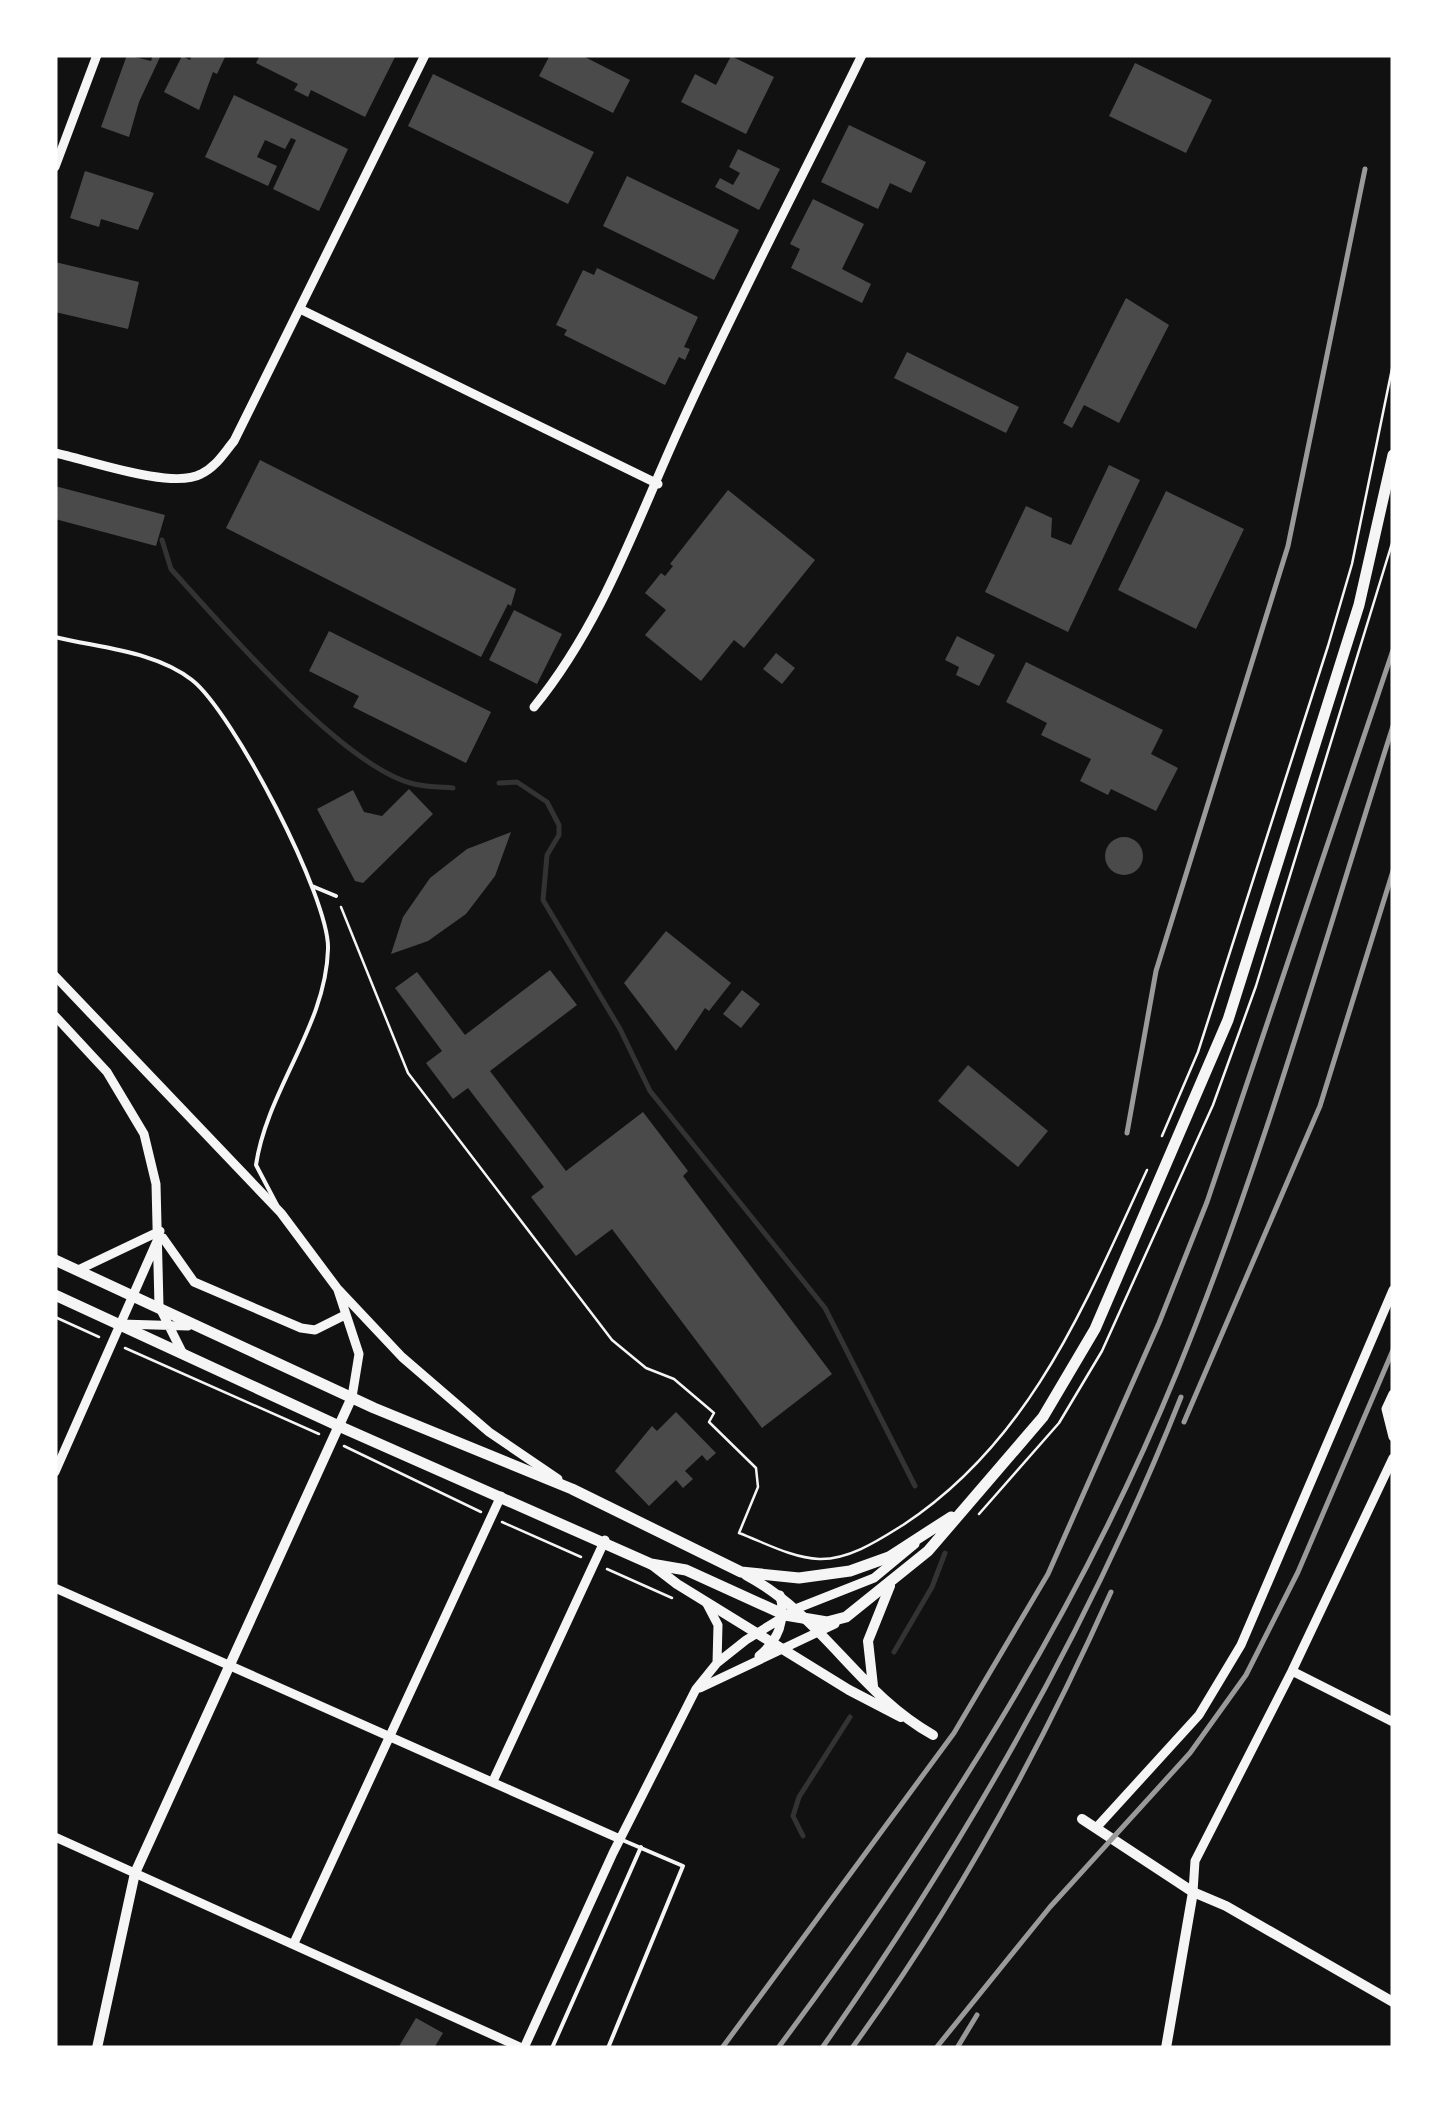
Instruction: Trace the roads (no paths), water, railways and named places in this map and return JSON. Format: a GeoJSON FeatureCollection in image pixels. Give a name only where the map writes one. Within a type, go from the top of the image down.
{"type":"FeatureCollection","features":[{"type":"Feature","properties":{"kind":"main road"},"geometry":{"type":"LineString","coordinates":[[55,1295],[340,1428],[605,1540],[652,1564],[686,1570],[784,1615],[811,1620],[846,1617],[890,1586],[928,1552],[962,1508],[1023,1442],[1066,1381],[1208,1076],[1359,605],[1393,455]]}},
{"type":"Feature","properties":{"kind":"main road"},"geometry":{"type":"LineString","coordinates":[[55,1260],[352,1397],[572,1488],[741,1572],[779,1578],[834,1574],[889,1557],[962,1508]]}},
{"type":"Feature","properties":{"kind":"street"},"geometry":{"type":"LineString","coordinates":[[55,167],[97,55]]}},
{"type":"Feature","properties":{"kind":"street"},"geometry":{"type":"LineString","coordinates":[[55,453],[178,480],[203,474],[234,440],[425,55]]}},
{"type":"Feature","properties":{"kind":"street"},"geometry":{"type":"LineString","coordinates":[[534,707],[572,657],[862,55]]}},
{"type":"Feature","properties":{"kind":"street"},"geometry":{"type":"LineString","coordinates":[[300,309],[658,484]]}},
{"type":"Feature","properties":{"kind":"street"},"geometry":{"type":"LineString","coordinates":[[55,976],[282,1213],[337,1288],[442,1395],[572,1488]]}},
{"type":"Feature","properties":{"kind":"street"},"geometry":{"type":"LineString","coordinates":[[57,1020],[107,1072],[135,1113],[154,1170],[160,1231],[159,1306],[184,1354]]}},
{"type":"Feature","properties":{"kind":"street"},"geometry":{"type":"LineString","coordinates":[[78,1270],[160,1231]]}},
{"type":"Feature","properties":{"kind":"street"},"geometry":{"type":"LineString","coordinates":[[55,1472],[160,1231]]}},
{"type":"Feature","properties":{"kind":"street"},"geometry":{"type":"LineString","coordinates":[[160,1231],[168,1250],[194,1282],[302,1328],[315,1330],[345,1315]]}},
{"type":"Feature","properties":{"kind":"street"},"geometry":{"type":"LineString","coordinates":[[97,2048],[135,1873],[352,1397],[358,1354],[337,1288]]}},
{"type":"Feature","properties":{"kind":"street"},"geometry":{"type":"LineString","coordinates":[[1096,1828],[1199,1715],[1241,1645],[1393,1290]]}},
{"type":"Feature","properties":{"kind":"street"},"geometry":{"type":"LineString","coordinates":[[121,1324],[164,1322],[211,1331]]}},
{"type":"Feature","properties":{"kind":"street"},"geometry":{"type":"LineString","coordinates":[[1393,1394],[1386,1409],[1393,1437]]}},
{"type":"Feature","properties":{"kind":"street"},"geometry":{"type":"LineString","coordinates":[[1166,2048],[1195,1861],[1292,1671],[1393,1458]]}},
{"type":"Feature","properties":{"kind":"street"},"geometry":{"type":"LineString","coordinates":[[294,1944],[502,1496]]}},
{"type":"Feature","properties":{"kind":"street"},"geometry":{"type":"LineString","coordinates":[[55,1836],[523,2048],[620,1839],[696,1689],[717,1663],[784,1615],[858,1587],[921,1539]]}},
{"type":"Feature","properties":{"kind":"street"},"geometry":{"type":"LineString","coordinates":[[494,1780],[605,1540]]}},
{"type":"Feature","properties":{"kind":"street"},"geometry":{"type":"LineString","coordinates":[[652,1564],[933,1735]]}},
{"type":"Feature","properties":{"kind":"street"},"geometry":{"type":"LineString","coordinates":[[741,1572],[780,1592],[798,1608],[901,1717]]}},
{"type":"Feature","properties":{"kind":"street"},"geometry":{"type":"LineString","coordinates":[[873,1687],[868,1641],[890,1586]]}},
{"type":"Feature","properties":{"kind":"street"},"geometry":{"type":"LineString","coordinates":[[55,1588],[232,1663],[620,1839]]}},
{"type":"Feature","properties":{"kind":"street"},"geometry":{"type":"LineString","coordinates":[[750,1664],[775,1641],[784,1615],[780,1592]]}},
{"type":"Feature","properties":{"kind":"street"},"geometry":{"type":"LineString","coordinates":[[701,1596],[718,1625],[717,1663]]}},
{"type":"Feature","properties":{"kind":"street"},"geometry":{"type":"LineString","coordinates":[[696,1689],[846,1617]]}},
{"type":"Feature","properties":{"kind":"street"},"geometry":{"type":"LineString","coordinates":[[1292,1671],[1393,1722]]}},
{"type":"Feature","properties":{"kind":"street"},"geometry":{"type":"LineString","coordinates":[[1082,1819],[1193,1892],[1393,2002]]}},
{"type":"Feature","properties":{"kind":"lane"},"geometry":{"type":"LineString","coordinates":[[55,637],[172,668],[207,694],[238,736],[312,886],[328,950],[320,994],[267,1111],[256,1165],[282,1213]]}},
{"type":"Feature","properties":{"kind":"lane"},"geometry":{"type":"LineString","coordinates":[[312,886],[336,896]]}},
{"type":"Feature","properties":{"kind":"lane"},"geometry":{"type":"LineString","coordinates":[[608,2048],[639,1981],[683,1866],[620,1839]]}},
{"type":"Feature","properties":{"kind":"lane"},"geometry":{"type":"LineString","coordinates":[[552,2048],[641,1848]]}},
{"type":"Feature","properties":{"kind":"waterway"},"geometry":{"type":"LineString","coordinates":[[162,540],[171,569],[320,724],[386,772],[414,784],[453,788]]}},
{"type":"Feature","properties":{"kind":"waterway"},"geometry":{"type":"LineString","coordinates":[[499,783],[517,782],[547,802],[559,825],[559,835],[547,855],[543,900],[620,1029],[650,1091],[825,1308],[915,1486]]}},
{"type":"Feature","properties":{"kind":"waterway"},"geometry":{"type":"LineString","coordinates":[[894,1652],[932,1587],[945,1553]]}},
{"type":"Feature","properties":{"kind":"waterway"},"geometry":{"type":"LineString","coordinates":[[803,1836],[793,1816],[799,1797],[850,1717]]}},
{"type":"Feature","properties":{"kind":"railway"},"geometry":{"type":"LineString","coordinates":[[1127,1133],[1156,971],[1288,546],[1365,169]]}},
{"type":"Feature","properties":{"kind":"railway"},"geometry":{"type":"LineString","coordinates":[[722,2048],[954,1733],[1048,1574],[1159,1323],[1207,1202],[1393,650]]}},
{"type":"Feature","properties":{"kind":"railway"},"geometry":{"type":"LineString","coordinates":[[778,2048],[893,1888],[999,1723],[1095,1551],[1138,1463],[1237,1213],[1393,726]]}},
{"type":"Feature","properties":{"kind":"railway"},"geometry":{"type":"LineString","coordinates":[[1184,1422],[1320,1106],[1393,871]]}},
{"type":"Feature","properties":{"kind":"railway"},"geometry":{"type":"LineString","coordinates":[[936,2048],[1050,1907],[1190,1753],[1246,1675],[1298,1572],[1393,1350]]}},
{"type":"Feature","properties":{"kind":"railway"},"geometry":{"type":"LineString","coordinates":[[822,2048],[925,1893],[1021,1733],[1106,1568],[1181,1397]]}},
{"type":"Feature","properties":{"kind":"railway"},"geometry":{"type":"LineString","coordinates":[[852,2048],[926,1939],[994,1827],[1111,1592]]}},
{"type":"Feature","properties":{"kind":"railway"},"geometry":{"type":"LineString","coordinates":[[957,2048],[977,2015]]}}]}
